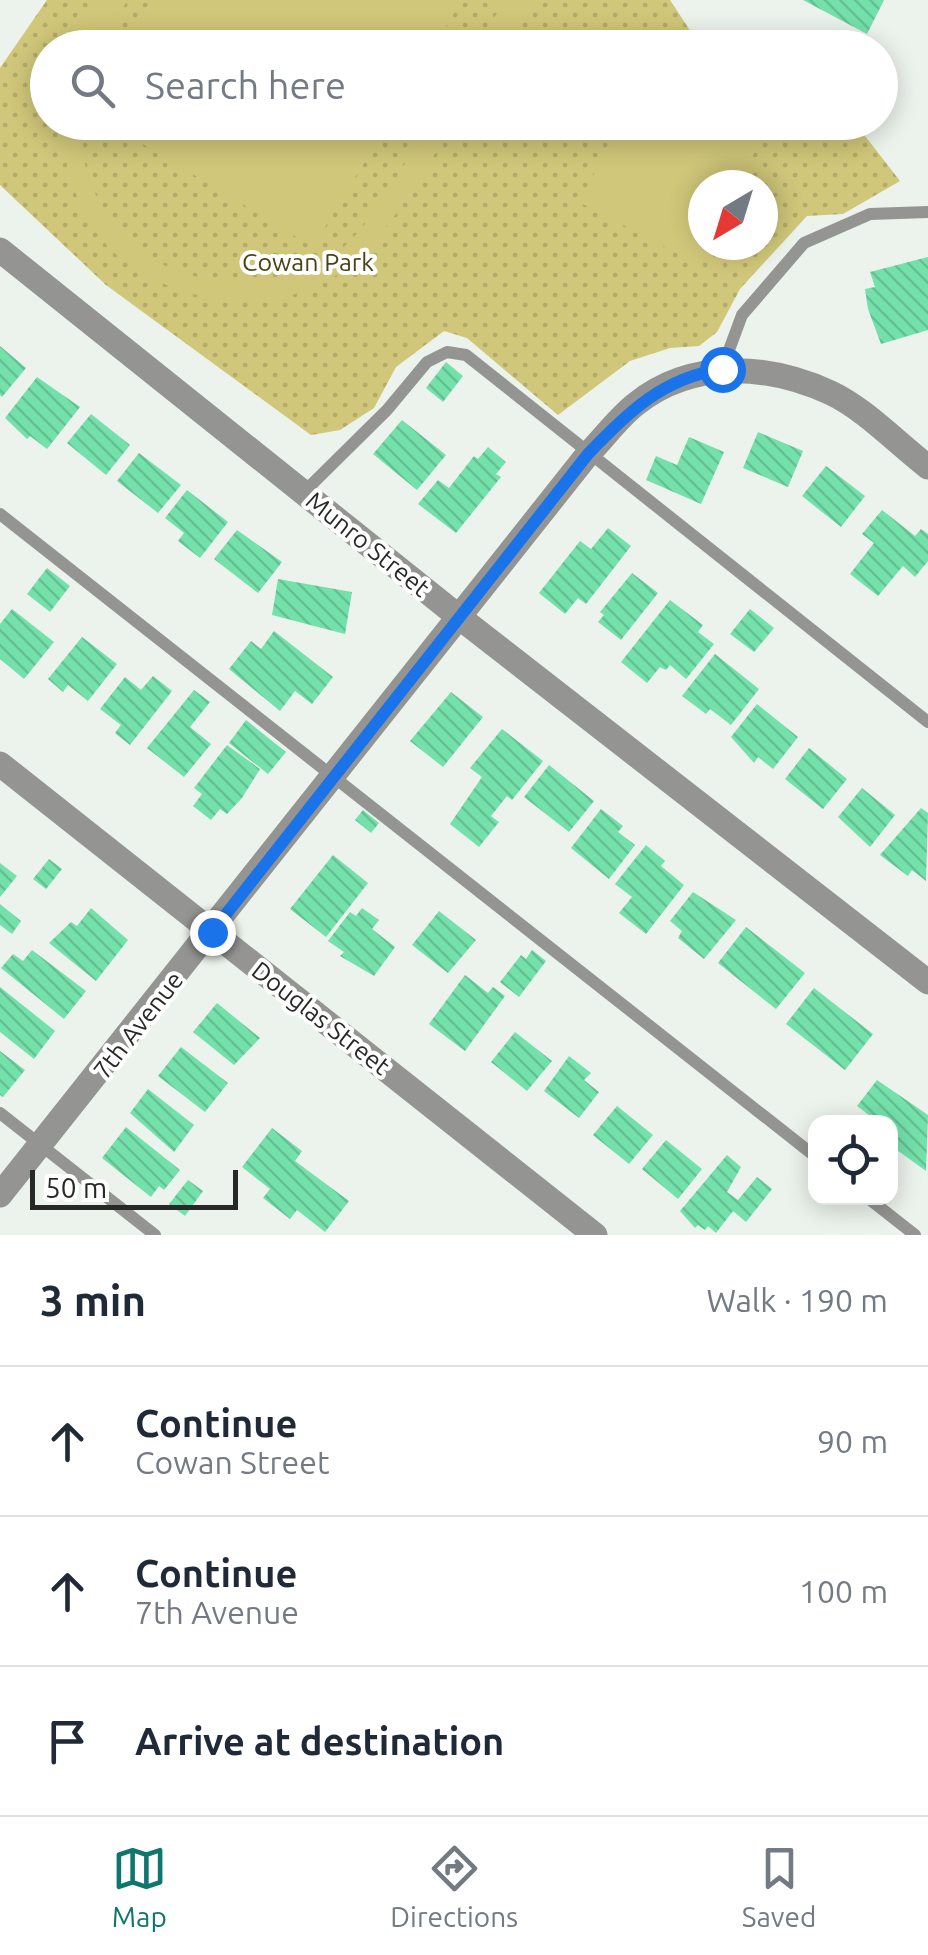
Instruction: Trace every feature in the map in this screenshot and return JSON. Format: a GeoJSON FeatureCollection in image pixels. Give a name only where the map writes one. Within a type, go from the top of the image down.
{"type":"FeatureCollection","features":[{"type":"Feature","properties":{"kind":"street","name":"Munro Street"},"geometry":{"type":"LineString","coordinates":[[0,250],[459,616],[928,982]]}},
{"type":"Feature","properties":{"kind":"street","name":"7th Avenue"},"geometry":{"type":"LineString","coordinates":[[0,1195],[588,454],[636,404],[691,374],[722,369]]}},
{"type":"Feature","properties":{"kind":"street"},"geometry":{"type":"LineString","coordinates":[[722,369],[776,376],[833,394],[928,468]]}},
{"type":"Feature","properties":{"kind":"street","name":"Douglas Street"},"geometry":{"type":"LineString","coordinates":[[0,764],[595,1235]]}},
{"type":"Feature","properties":{"kind":"lane"},"geometry":{"type":"LineString","coordinates":[[722,369],[742,314],[804,243],[870,214],[928,212]]}},
{"type":"Feature","properties":{"kind":"lane"},"geometry":{"type":"LineString","coordinates":[[304,492],[387,410],[427,362],[447,352],[466,355],[928,722]]}},
{"type":"Feature","properties":{"kind":"lane"},"geometry":{"type":"LineString","coordinates":[[0,514],[808,1150]]}},
{"type":"Feature","properties":{"kind":"lane"},"geometry":{"type":"LineString","coordinates":[[0,1113],[154,1235]]}},
{"type":"Feature","properties":{"kind":"lane"},"geometry":{"type":"LineString","coordinates":[[877,1205],[916,1235]]}},
{"type":"Feature","properties":{"kind":"green space","name":"Cowan Park"},"geometry":{"type":"Polygon","coordinates":[[[47,0],[670,0],[690,30],[30,30],[30,140],[868,140],[900,181],[843,214],[807,216],[778,248],[778,170],[688,170],[688,260],[767,260],[740,289],[717,332],[699,346],[670,348],[630,361],[558,415],[467,338],[444,331],[396,367],[374,408],[340,430],[311,435],[106,285],[0,185],[0,68],[47,0]]]}},
{"type":"Feature","properties":{"kind":"green space"},"geometry":{"type":"Polygon","coordinates":[[[97,0],[128,0],[108,30],[77,30],[97,0]]]}},
{"type":"Feature","properties":{"kind":"green space"},"geometry":{"type":"Polygon","coordinates":[[[157,0],[462,0],[444,30],[138,30],[157,0]]]}},
{"type":"Feature","properties":{"kind":"green space"},"geometry":{"type":"Polygon","coordinates":[[[505,0],[532,0],[512,30],[486,30],[505,0]]]}},
{"type":"Feature","properties":{"kind":"green space"},"geometry":{"type":"Polygon","coordinates":[[[62,140],[80,140],[93,189],[108,216],[126,239],[150,257],[177,271],[208,279],[267,281],[312,269],[331,258],[374,212],[419,140],[443,140],[389,223],[357,258],[338,274],[307,290],[272,299],[197,295],[162,283],[129,265],[103,241],[83,211],[62,140]]]}},
{"type":"Feature","properties":{"kind":"green space"},"geometry":{"type":"Polygon","coordinates":[[[136,140],[378,140],[313,247],[136,140]]]}},
{"type":"Feature","properties":{"kind":"green space"},"geometry":{"type":"Polygon","coordinates":[[[612,140],[761,140],[745,170],[688,170],[688,259],[579,202],[612,140]]]}},
{"type":"Feature","properties":{"kind":"building"},"geometry":{"type":"Polygon","coordinates":[[[803,0],[884,0],[869,30],[859,30],[803,0]]]}},
{"type":"Feature","properties":{"kind":"building"},"geometry":{"type":"Polygon","coordinates":[[[928,257],[928,330],[881,344],[868,309],[865,289],[875,287],[870,272],[928,257]]]}},
{"type":"Feature","properties":{"kind":"building"},"geometry":{"type":"Polygon","coordinates":[[[0,346],[26,368],[2,397],[0,395],[0,346]]]}},
{"type":"Feature","properties":{"kind":"building"},"geometry":{"type":"Polygon","coordinates":[[[446,362],[463,376],[443,402],[426,388],[446,362]]]}},
{"type":"Feature","properties":{"kind":"building"},"geometry":{"type":"Polygon","coordinates":[[[37,377],[80,407],[47,449],[30,436],[27,439],[5,418],[37,377]]]}},
{"type":"Feature","properties":{"kind":"building"},"geometry":{"type":"Polygon","coordinates":[[[91,414],[130,445],[106,475],[67,443],[91,414]]]}},
{"type":"Feature","properties":{"kind":"building"},"geometry":{"type":"Polygon","coordinates":[[[402,420],[446,455],[417,490],[373,454],[402,420]]]}},
{"type":"Feature","properties":{"kind":"building"},"geometry":{"type":"Polygon","coordinates":[[[758,432],[803,451],[788,487],[743,468],[758,432]]]}},
{"type":"Feature","properties":{"kind":"building"},"geometry":{"type":"Polygon","coordinates":[[[689,437],[724,452],[701,504],[646,480],[656,456],[677,465],[689,437]]]}},
{"type":"Feature","properties":{"kind":"building"},"geometry":{"type":"Polygon","coordinates":[[[488,447],[506,462],[496,474],[501,477],[456,533],[418,504],[438,480],[449,488],[474,456],[478,459],[488,447]]]}},
{"type":"Feature","properties":{"kind":"building"},"geometry":{"type":"Polygon","coordinates":[[[139,453],[181,485],[158,513],[117,481],[139,453]]]}},
{"type":"Feature","properties":{"kind":"building"},"geometry":{"type":"Polygon","coordinates":[[[826,466],[865,496],[841,527],[802,496],[826,466]]]}},
{"type":"Feature","properties":{"kind":"building"},"geometry":{"type":"Polygon","coordinates":[[[187,490],[228,522],[200,558],[178,541],[184,533],[165,518],[187,490]]]}},
{"type":"Feature","properties":{"kind":"building"},"geometry":{"type":"Polygon","coordinates":[[[882,510],[915,536],[921,529],[928,534],[928,561],[915,577],[903,566],[878,596],[850,574],[874,543],[862,534],[882,510]]]}},
{"type":"Feature","properties":{"kind":"building"},"geometry":{"type":"Polygon","coordinates":[[[608,528],[631,546],[586,604],[578,598],[565,614],[539,593],[580,541],[591,549],[608,528]]]}},
{"type":"Feature","properties":{"kind":"building"},"geometry":{"type":"Polygon","coordinates":[[[237,530],[282,562],[258,593],[214,559],[237,530]]]}},
{"type":"Feature","properties":{"kind":"building"},"geometry":{"type":"Polygon","coordinates":[[[47,568],[70,586],[50,612],[27,594],[47,568]]]}},
{"type":"Feature","properties":{"kind":"building"},"geometry":{"type":"Polygon","coordinates":[[[632,573],[658,593],[621,640],[598,622],[604,615],[600,612],[632,573]]]}},
{"type":"Feature","properties":{"kind":"building"},"geometry":{"type":"Polygon","coordinates":[[[278,579],[352,592],[345,634],[272,615],[278,579]]]}},
{"type":"Feature","properties":{"kind":"building"},"geometry":{"type":"Polygon","coordinates":[[[670,600],[703,625],[698,632],[714,644],[686,679],[670,665],[666,670],[660,667],[647,683],[621,662],[670,600]]]}},
{"type":"Feature","properties":{"kind":"building"},"geometry":{"type":"Polygon","coordinates":[[[12,609],[54,642],[24,679],[0,659],[0,624],[12,609]]]}},
{"type":"Feature","properties":{"kind":"building"},"geometry":{"type":"Polygon","coordinates":[[[750,609],[774,628],[754,652],[730,634],[750,609]]]}},
{"type":"Feature","properties":{"kind":"building"},"geometry":{"type":"Polygon","coordinates":[[[274,631],[333,677],[312,704],[295,691],[280,711],[229,669],[251,641],[261,649],[274,631]]]}},
{"type":"Feature","properties":{"kind":"building"},"geometry":{"type":"Polygon","coordinates":[[[82,637],[117,664],[88,701],[68,685],[63,692],[48,679],[82,637]]]}},
{"type":"Feature","properties":{"kind":"building"},"geometry":{"type":"Polygon","coordinates":[[[715,654],[759,689],[731,725],[710,709],[706,714],[682,696],[715,654]]]}},
{"type":"Feature","properties":{"kind":"building"},"geometry":{"type":"Polygon","coordinates":[[[153,676],[172,691],[130,745],[115,733],[121,725],[100,709],[125,677],[141,690],[153,676]]]}},
{"type":"Feature","properties":{"kind":"building"},"geometry":{"type":"Polygon","coordinates":[[[194,690],[210,702],[190,727],[211,744],[184,777],[147,748],[194,690]]]}},
{"type":"Feature","properties":{"kind":"building"},"geometry":{"type":"Polygon","coordinates":[[[451,692],[483,717],[443,767],[410,741],[451,692]]]}},
{"type":"Feature","properties":{"kind":"building"},"geometry":{"type":"Polygon","coordinates":[[[757,704],[798,737],[773,769],[758,757],[754,763],[731,737],[757,704]]]}},
{"type":"Feature","properties":{"kind":"building"},"geometry":{"type":"Polygon","coordinates":[[[246,720],[286,752],[268,774],[229,743],[246,720]]]}},
{"type":"Feature","properties":{"kind":"building"},"geometry":{"type":"Polygon","coordinates":[[[502,729],[543,761],[512,800],[507,796],[491,816],[499,822],[479,847],[450,824],[482,777],[470,768],[502,729]]]}},
{"type":"Feature","properties":{"kind":"building"},"geometry":{"type":"Polygon","coordinates":[[[227,745],[260,769],[227,814],[220,809],[211,820],[193,806],[202,794],[194,788],[227,745]]]}},
{"type":"Feature","properties":{"kind":"building"},"geometry":{"type":"Polygon","coordinates":[[[809,748],[847,779],[823,809],[785,779],[809,748]]]}},
{"type":"Feature","properties":{"kind":"building"},"geometry":{"type":"Polygon","coordinates":[[[549,765],[594,801],[569,832],[524,797],[549,765]]]}},
{"type":"Feature","properties":{"kind":"building"},"geometry":{"type":"Polygon","coordinates":[[[862,788],[895,815],[870,847],[838,817],[862,788]]]}},
{"type":"Feature","properties":{"kind":"building"},"geometry":{"type":"Polygon","coordinates":[[[921,808],[928,813],[926,881],[912,870],[908,876],[880,855],[921,808]]]}},
{"type":"Feature","properties":{"kind":"building"},"geometry":{"type":"Polygon","coordinates":[[[601,809],[623,826],[618,832],[635,845],[609,879],[571,848],[601,809]]]}},
{"type":"Feature","properties":{"kind":"building"},"geometry":{"type":"Polygon","coordinates":[[[363,810],[379,823],[371,833],[355,820],[363,810]]]}},
{"type":"Feature","properties":{"kind":"building"},"geometry":{"type":"Polygon","coordinates":[[[646,845],[665,861],[661,866],[684,885],[646,934],[619,913],[632,897],[615,884],[646,845]]]}},
{"type":"Feature","properties":{"kind":"building"},"geometry":{"type":"Polygon","coordinates":[[[333,855],[368,883],[326,937],[290,909],[333,855]]]}},
{"type":"Feature","properties":{"kind":"building"},"geometry":{"type":"Polygon","coordinates":[[[49,859],[62,869],[46,889],[33,879],[49,859]]]}},
{"type":"Feature","properties":{"kind":"building"},"geometry":{"type":"Polygon","coordinates":[[[0,863],[17,876],[0,897],[0,863]]]}},
{"type":"Feature","properties":{"kind":"building"},"geometry":{"type":"Polygon","coordinates":[[[693,892],[736,920],[704,959],[678,938],[682,931],[670,921],[693,892]]]}},
{"type":"Feature","properties":{"kind":"building"},"geometry":{"type":"Polygon","coordinates":[[[0,904],[21,921],[12,934],[0,925],[0,904]]]}},
{"type":"Feature","properties":{"kind":"building"},"geometry":{"type":"Polygon","coordinates":[[[91,908],[128,940],[96,981],[49,943],[71,922],[77,926],[91,908]]]}},
{"type":"Feature","properties":{"kind":"building"},"geometry":{"type":"Polygon","coordinates":[[[362,908],[379,920],[372,929],[395,947],[374,976],[340,956],[344,952],[328,941],[350,912],[356,916],[362,908]]]}},
{"type":"Feature","properties":{"kind":"building"},"geometry":{"type":"Polygon","coordinates":[[[439,911],[476,940],[448,973],[412,945],[439,911]]]}},
{"type":"Feature","properties":{"kind":"building"},"geometry":{"type":"Polygon","coordinates":[[[746,927],[805,973],[776,1009],[718,963],[746,927]]]}},
{"type":"Feature","properties":{"kind":"building"},"geometry":{"type":"Polygon","coordinates":[[[32,950],[86,991],[64,1019],[1,968],[13,954],[23,961],[32,950]]]}},
{"type":"Feature","properties":{"kind":"building"},"geometry":{"type":"Polygon","coordinates":[[[532,950],[546,961],[519,997],[500,982],[521,955],[526,959],[532,950]]]}},
{"type":"Feature","properties":{"kind":"building"},"geometry":{"type":"Polygon","coordinates":[[[465,975],[488,993],[493,987],[505,996],[465,1051],[429,1024],[465,975]]]}},
{"type":"Feature","properties":{"kind":"building"},"geometry":{"type":"Polygon","coordinates":[[[0,987],[55,1031],[34,1059],[0,1032],[0,987]]]}},
{"type":"Feature","properties":{"kind":"building"},"geometry":{"type":"Polygon","coordinates":[[[814,988],[873,1034],[845,1070],[786,1024],[814,988]]]}},
{"type":"Feature","properties":{"kind":"building"},"geometry":{"type":"Polygon","coordinates":[[[217,1003],[260,1038],[234,1065],[193,1032],[217,1003]]]}},
{"type":"Feature","properties":{"kind":"building"},"geometry":{"type":"Polygon","coordinates":[[[515,1032],[552,1061],[527,1091],[491,1062],[515,1032]]]}},
{"type":"Feature","properties":{"kind":"building"},"geometry":{"type":"Polygon","coordinates":[[[181,1047],[228,1083],[205,1112],[158,1076],[181,1047]]]}},
{"type":"Feature","properties":{"kind":"building"},"geometry":{"type":"Polygon","coordinates":[[[0,1051],[25,1070],[3,1097],[0,1095],[0,1051]]]}},
{"type":"Feature","properties":{"kind":"building"},"geometry":{"type":"Polygon","coordinates":[[[569,1056],[591,1073],[584,1080],[599,1092],[579,1118],[544,1091],[569,1056]]]}},
{"type":"Feature","properties":{"kind":"building"},"geometry":{"type":"Polygon","coordinates":[[[877,1080],[928,1115],[926,1171],[898,1151],[898,1115],[869,1115],[857,1106],[877,1080]]]}},
{"type":"Feature","properties":{"kind":"building"},"geometry":{"type":"Polygon","coordinates":[[[148,1089],[194,1125],[174,1152],[130,1113],[148,1089]]]}},
{"type":"Feature","properties":{"kind":"building"},"geometry":{"type":"Polygon","coordinates":[[[617,1106],[653,1135],[629,1164],[593,1135],[617,1106]]]}},
{"type":"Feature","properties":{"kind":"building"},"geometry":{"type":"Polygon","coordinates":[[[126,1127],[180,1170],[164,1190],[159,1186],[151,1197],[102,1158],[126,1127]]]}},
{"type":"Feature","properties":{"kind":"building"},"geometry":{"type":"Polygon","coordinates":[[[272,1128],[302,1151],[295,1161],[349,1201],[325,1232],[297,1210],[290,1219],[263,1198],[270,1189],[242,1167],[272,1128]]]}},
{"type":"Feature","properties":{"kind":"building"},"geometry":{"type":"Polygon","coordinates":[[[666,1140],[702,1169],[678,1199],[642,1169],[666,1140]]]}},
{"type":"Feature","properties":{"kind":"building"},"geometry":{"type":"Polygon","coordinates":[[[727,1155],[741,1167],[727,1192],[738,1200],[757,1177],[772,1189],[746,1222],[733,1211],[716,1233],[708,1226],[705,1230],[698,1225],[695,1228],[680,1211],[727,1155]]]}},
{"type":"Feature","properties":{"kind":"building"},"geometry":{"type":"Polygon","coordinates":[[[188,1180],[203,1191],[185,1216],[169,1204],[188,1180]]]}},
{"type":"Feature","properties":{"kind":"route"},"geometry":{"type":"LineString","coordinates":[[212,932],[588,454],[636,404],[691,374],[722,369]]}}]}
